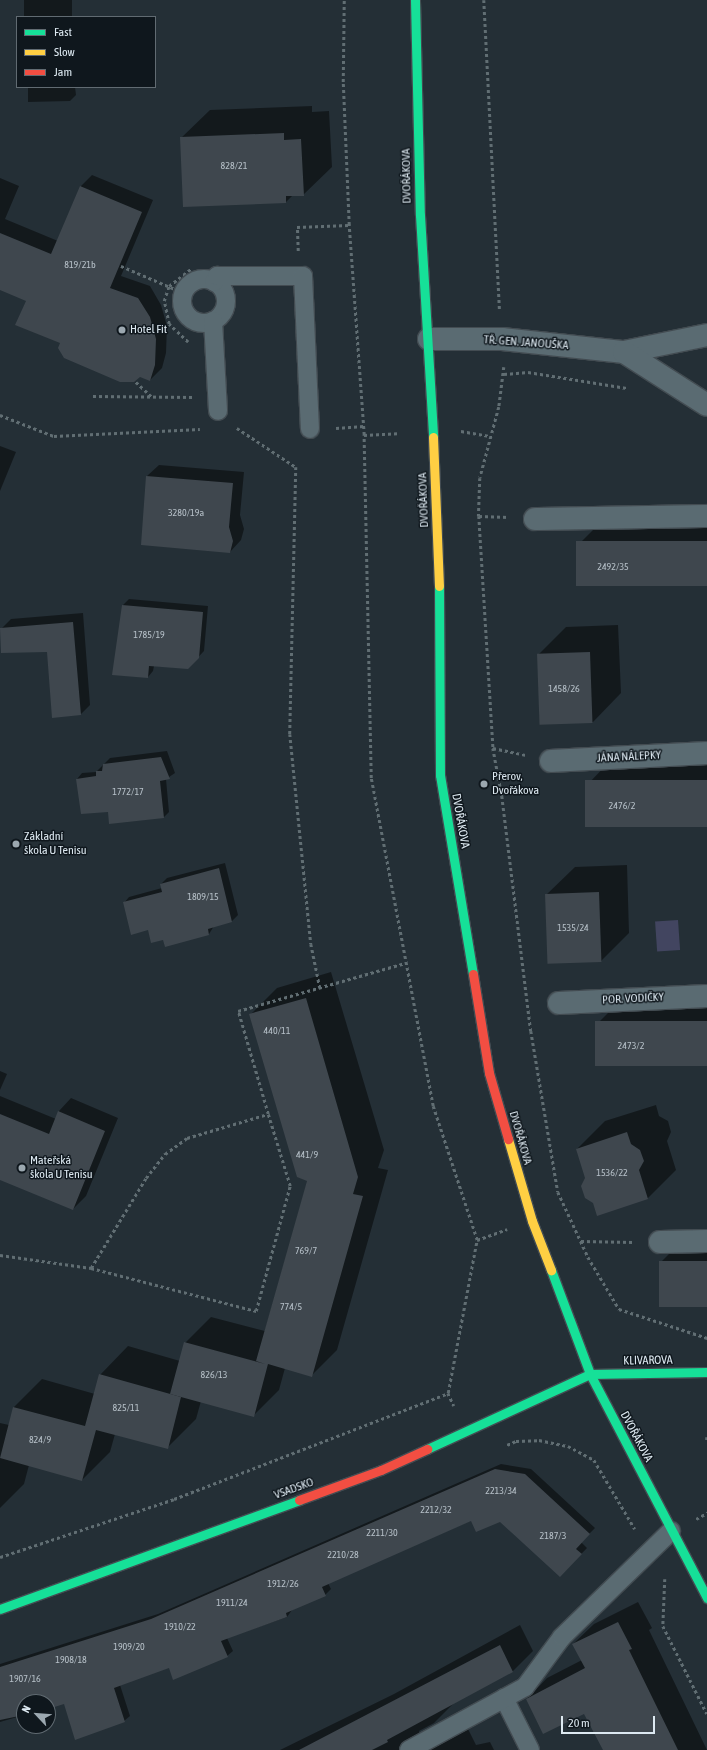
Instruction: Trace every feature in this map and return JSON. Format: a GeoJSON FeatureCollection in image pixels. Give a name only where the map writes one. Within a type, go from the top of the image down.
{"type":"FeatureCollection","features":[{"type":"Feature","properties":{"kind":"main road","name":"DVOŘÁKOVA"},"geometry":{"type":"LineString","coordinates":[[415,0],[420,215],[429,339],[442,641],[440,775],[489,1073],[532,1221],[590,1374],[707,1598]]}},
{"type":"Feature","properties":{"kind":"main road","name":"KLIVAROVA"},"geometry":{"type":"LineString","coordinates":[[590,1374],[707,1372]]}},
{"type":"Feature","properties":{"kind":"main road","name":"VSADSKO"},"geometry":{"type":"LineString","coordinates":[[0,1609],[381,1470],[590,1374]]}},
{"type":"Feature","properties":{"kind":"street","name":"TŘ. GEN. JANOUŠKA"},"geometry":{"type":"LineString","coordinates":[[429,339],[502,339],[624,352],[707,335]]}},
{"type":"Feature","properties":{"kind":"street","name":"TŘ. GEN. JANOUŠKA"},"geometry":{"type":"LineString","coordinates":[[624,352],[707,405]]}},
{"type":"Feature","properties":{"kind":"street"},"geometry":{"type":"LineString","coordinates":[[535,519],[707,516]]}},
{"type":"Feature","properties":{"kind":"street","name":"JÁNA NÁLEPKY"},"geometry":{"type":"LineString","coordinates":[[551,761],[707,753]]}},
{"type":"Feature","properties":{"kind":"street","name":"POR. VODIČKY"},"geometry":{"type":"LineString","coordinates":[[559,1003],[707,996]]}},
{"type":"Feature","properties":{"kind":"street"},"geometry":{"type":"LineString","coordinates":[[660,1242],[707,1241]]}},
{"type":"Feature","properties":{"kind":"lane"},"geometry":{"type":"LineString","coordinates":[[214,282],[217,276],[303,276],[310,429]]}},
{"type":"Feature","properties":{"kind":"lane"},"geometry":{"type":"LineString","coordinates":[[208,280],[214,282],[224,292],[226,299],[223,312],[213,321],[206,323],[192,319],[183,308],[176,290],[193,282],[208,280]]}},
{"type":"Feature","properties":{"kind":"lane"},"geometry":{"type":"LineString","coordinates":[[213,321],[218,411]]}},
{"type":"Feature","properties":{"kind":"lane"},"geometry":{"type":"LineString","coordinates":[[409,1750],[525,1687],[562,1637],[672,1530]]}},
{"type":"Feature","properties":{"kind":"lane"},"geometry":{"type":"LineString","coordinates":[[504,1698],[530,1750]]}},
{"type":"Feature","properties":{"kind":"path"},"geometry":{"type":"LineString","coordinates":[[344,0],[343,82],[349,225],[364,435],[371,778],[433,1106],[477,1240],[448,1393],[457,1413]]}},
{"type":"Feature","properties":{"kind":"path"},"geometry":{"type":"LineString","coordinates":[[484,0],[500,313]]}},
{"type":"Feature","properties":{"kind":"path"},"geometry":{"type":"LineString","coordinates":[[121,266],[176,290],[164,301],[165,317],[175,331],[193,346]]}},
{"type":"Feature","properties":{"kind":"path"},"geometry":{"type":"LineString","coordinates":[[500,308],[506,310]]}},
{"type":"Feature","properties":{"kind":"path"},"geometry":{"type":"LineString","coordinates":[[504,366],[499,407],[480,478],[479,516],[493,748],[502,796],[531,1031],[558,1192],[581,1241],[619,1310],[707,1338]]}},
{"type":"Feature","properties":{"kind":"path"},"geometry":{"type":"LineString","coordinates":[[504,374],[528,372],[631,390]]}},
{"type":"Feature","properties":{"kind":"path"},"geometry":{"type":"LineString","coordinates":[[136,382],[152,397]]}},
{"type":"Feature","properties":{"kind":"path"},"geometry":{"type":"LineString","coordinates":[[93,396],[194,397],[194,390]]}},
{"type":"Feature","properties":{"kind":"path"},"geometry":{"type":"LineString","coordinates":[[0,415],[54,436],[204,428]]}},
{"type":"Feature","properties":{"kind":"path"},"geometry":{"type":"LineString","coordinates":[[236,427],[296,467],[290,734],[312,944],[320,988]]}},
{"type":"Feature","properties":{"kind":"path"},"geometry":{"type":"LineString","coordinates":[[454,430],[490,436]]}},
{"type":"Feature","properties":{"kind":"path"},"geometry":{"type":"LineString","coordinates":[[364,435],[398,433]]}},
{"type":"Feature","properties":{"kind":"path"},"geometry":{"type":"LineString","coordinates":[[493,748],[551,761]]}},
{"type":"Feature","properties":{"kind":"path"},"geometry":{"type":"LineString","coordinates":[[0,1255],[91,1268],[256,1311],[290,1186],[238,1011],[405,963]]}},
{"type":"Feature","properties":{"kind":"path"},"geometry":{"type":"LineString","coordinates":[[91,1268],[146,1178],[165,1154],[186,1138],[268,1114]]}},
{"type":"Feature","properties":{"kind":"path"},"geometry":{"type":"LineString","coordinates":[[477,1240],[511,1228]]}},
{"type":"Feature","properties":{"kind":"path"},"geometry":{"type":"LineString","coordinates":[[581,1241],[660,1242]]}},
{"type":"Feature","properties":{"kind":"path"},"geometry":{"type":"LineString","coordinates":[[0,1557],[174,1499],[448,1393]]}},
{"type":"Feature","properties":{"kind":"path"},"geometry":{"type":"LineString","coordinates":[[503,1446],[516,1441],[539,1440],[568,1446],[594,1460],[634,1529],[672,1530]]}},
{"type":"Feature","properties":{"kind":"path"},"geometry":{"type":"LineString","coordinates":[[694,1520],[707,1513]]}},
{"type":"Feature","properties":{"kind":"path"},"geometry":{"type":"LineString","coordinates":[[665,1575],[663,1626],[707,1714]]}},
{"type":"Feature","properties":{"kind":"shaded area"},"geometry":{"type":"Polygon","coordinates":[[[678,920],[680,950],[657,952],[655,922],[678,920]]]}},
{"type":"Feature","properties":{"kind":"building"},"geometry":{"type":"Polygon","coordinates":[[[284,133],[284,140],[301,139],[304,196],[286,196],[286,203],[183,207],[180,137],[284,133]]]}},
{"type":"Feature","properties":{"kind":"building"},"geometry":{"type":"Polygon","coordinates":[[[80,186],[142,212],[110,288],[138,298],[150,317],[156,339],[155,365],[150,381],[140,377],[134,382],[120,382],[64,358],[58,348],[60,343],[15,325],[26,301],[0,290],[0,233],[51,254],[80,186]]]}},
{"type":"Feature","properties":{"kind":"building"},"geometry":{"type":"Polygon","coordinates":[[[146,476],[233,483],[229,527],[233,541],[230,553],[141,545],[146,476]]]}},
{"type":"Feature","properties":{"kind":"building"},"geometry":{"type":"Polygon","coordinates":[[[576,541],[707,541],[707,586],[576,586],[576,541]]]}},
{"type":"Feature","properties":{"kind":"building"},"geometry":{"type":"Polygon","coordinates":[[[122,605],[203,612],[199,658],[188,669],[149,666],[148,678],[112,675],[122,605]]]}},
{"type":"Feature","properties":{"kind":"building"},"geometry":{"type":"Polygon","coordinates":[[[73,622],[81,715],[52,718],[47,652],[1,653],[0,628],[73,622]]]}},
{"type":"Feature","properties":{"kind":"building"},"geometry":{"type":"Polygon","coordinates":[[[590,652],[592,723],[540,725],[537,654],[590,652]]]}},
{"type":"Feature","properties":{"kind":"building"},"geometry":{"type":"Polygon","coordinates":[[[161,757],[170,779],[160,781],[164,818],[109,824],[108,812],[81,814],[76,779],[96,776],[96,771],[102,771],[103,764],[161,757]]]}},
{"type":"Feature","properties":{"kind":"building"},"geometry":{"type":"Polygon","coordinates":[[[585,780],[707,780],[707,827],[585,827],[585,780]]]}},
{"type":"Feature","properties":{"kind":"building"},"geometry":{"type":"Polygon","coordinates":[[[219,868],[232,922],[208,929],[209,935],[165,947],[163,940],[151,943],[148,930],[131,935],[123,902],[162,892],[160,884],[219,868]]]}},
{"type":"Feature","properties":{"kind":"building"},"geometry":{"type":"Polygon","coordinates":[[[599,892],[601,962],[547,964],[545,894],[599,892]]]}},
{"type":"Feature","properties":{"kind":"building"},"geometry":{"type":"Polygon","coordinates":[[[306,998],[358,1177],[353,1194],[363,1196],[312,1377],[268,1364],[254,1417],[170,1394],[184,1342],[265,1364],[256,1361],[307,1181],[297,1177],[249,1014],[306,998]]]}},
{"type":"Feature","properties":{"kind":"building"},"geometry":{"type":"Polygon","coordinates":[[[595,1021],[707,1021],[707,1066],[595,1066],[595,1021]]]}},
{"type":"Feature","properties":{"kind":"building"},"geometry":{"type":"Polygon","coordinates":[[[58,1111],[105,1131],[73,1210],[0,1180],[0,1114],[49,1134],[58,1111]]]}},
{"type":"Feature","properties":{"kind":"building"},"geometry":{"type":"Polygon","coordinates":[[[627,1132],[631,1144],[640,1150],[644,1161],[639,1170],[648,1199],[597,1216],[593,1203],[585,1198],[581,1186],[585,1178],[576,1149],[627,1132]]]}},
{"type":"Feature","properties":{"kind":"building"},"geometry":{"type":"Polygon","coordinates":[[[659,1261],[707,1261],[707,1307],[659,1307],[659,1261]]]}},
{"type":"Feature","properties":{"kind":"building"},"geometry":{"type":"Polygon","coordinates":[[[99,1374],[181,1397],[168,1449],[96,1430],[82,1481],[0,1458],[13,1407],[85,1426],[99,1374]]]}},
{"type":"Feature","properties":{"kind":"building"},"geometry":{"type":"Polygon","coordinates":[[[495,1469],[525,1474],[590,1534],[576,1549],[582,1554],[560,1577],[500,1522],[476,1532],[471,1521],[322,1587],[326,1596],[286,1613],[287,1617],[221,1641],[228,1657],[173,1680],[169,1668],[114,1688],[125,1722],[75,1740],[64,1704],[56,1706],[56,1694],[16,1694],[16,1717],[0,1720],[0,1667],[151,1619],[495,1469]]]}},
{"type":"Feature","properties":{"kind":"building"},"geometry":{"type":"Polygon","coordinates":[[[618,1622],[632,1649],[629,1650],[678,1750],[603,1750],[584,1714],[543,1734],[526,1699],[585,1668],[572,1644],[618,1622]]]}},
{"type":"Feature","properties":{"kind":"building"},"geometry":{"type":"Polygon","coordinates":[[[500,1645],[513,1672],[387,1740],[388,1742],[372,1750],[299,1750],[500,1645]]]}},
{"type":"Feature","properties":{"kind":"traffic: fast"},"geometry":{"type":"LineString","coordinates":[[415,0],[420,215],[433,437]]}},
{"type":"Feature","properties":{"kind":"traffic: fast"},"geometry":{"type":"LineString","coordinates":[[439,586],[440,775],[473,974]]}},
{"type":"Feature","properties":{"kind":"traffic: fast"},"geometry":{"type":"LineString","coordinates":[[551,1270],[590,1374],[707,1598]]}},
{"type":"Feature","properties":{"kind":"traffic: fast"},"geometry":{"type":"LineString","coordinates":[[427,1449],[590,1374],[707,1372]]}},
{"type":"Feature","properties":{"kind":"traffic: fast"},"geometry":{"type":"LineString","coordinates":[[0,1609],[299,1500]]}},
{"type":"Feature","properties":{"kind":"traffic: slow"},"geometry":{"type":"LineString","coordinates":[[433,437],[439,586]]}},
{"type":"Feature","properties":{"kind":"traffic: slow"},"geometry":{"type":"LineString","coordinates":[[508,1139],[532,1221],[551,1270]]}},
{"type":"Feature","properties":{"kind":"traffic: jam"},"geometry":{"type":"LineString","coordinates":[[473,974],[489,1073],[508,1139]]}},
{"type":"Feature","properties":{"kind":"traffic: jam"},"geometry":{"type":"LineString","coordinates":[[299,1500],[381,1470],[427,1449]]}},
{"type":"Feature","properties":{"kind":"place","name":"Hotel Fit"},"geometry":{"type":"Point","coordinates":[122,330]}},
{"type":"Feature","properties":{"kind":"place","name":"Přerov, Dvořákova"},"geometry":{"type":"Point","coordinates":[484,784]}},
{"type":"Feature","properties":{"kind":"place","name":"Základní škola U Tenisu"},"geometry":{"type":"Point","coordinates":[16,844]}},
{"type":"Feature","properties":{"kind":"place","name":"Mateřská škola U Tenisu"},"geometry":{"type":"Point","coordinates":[22,1168]}}]}
